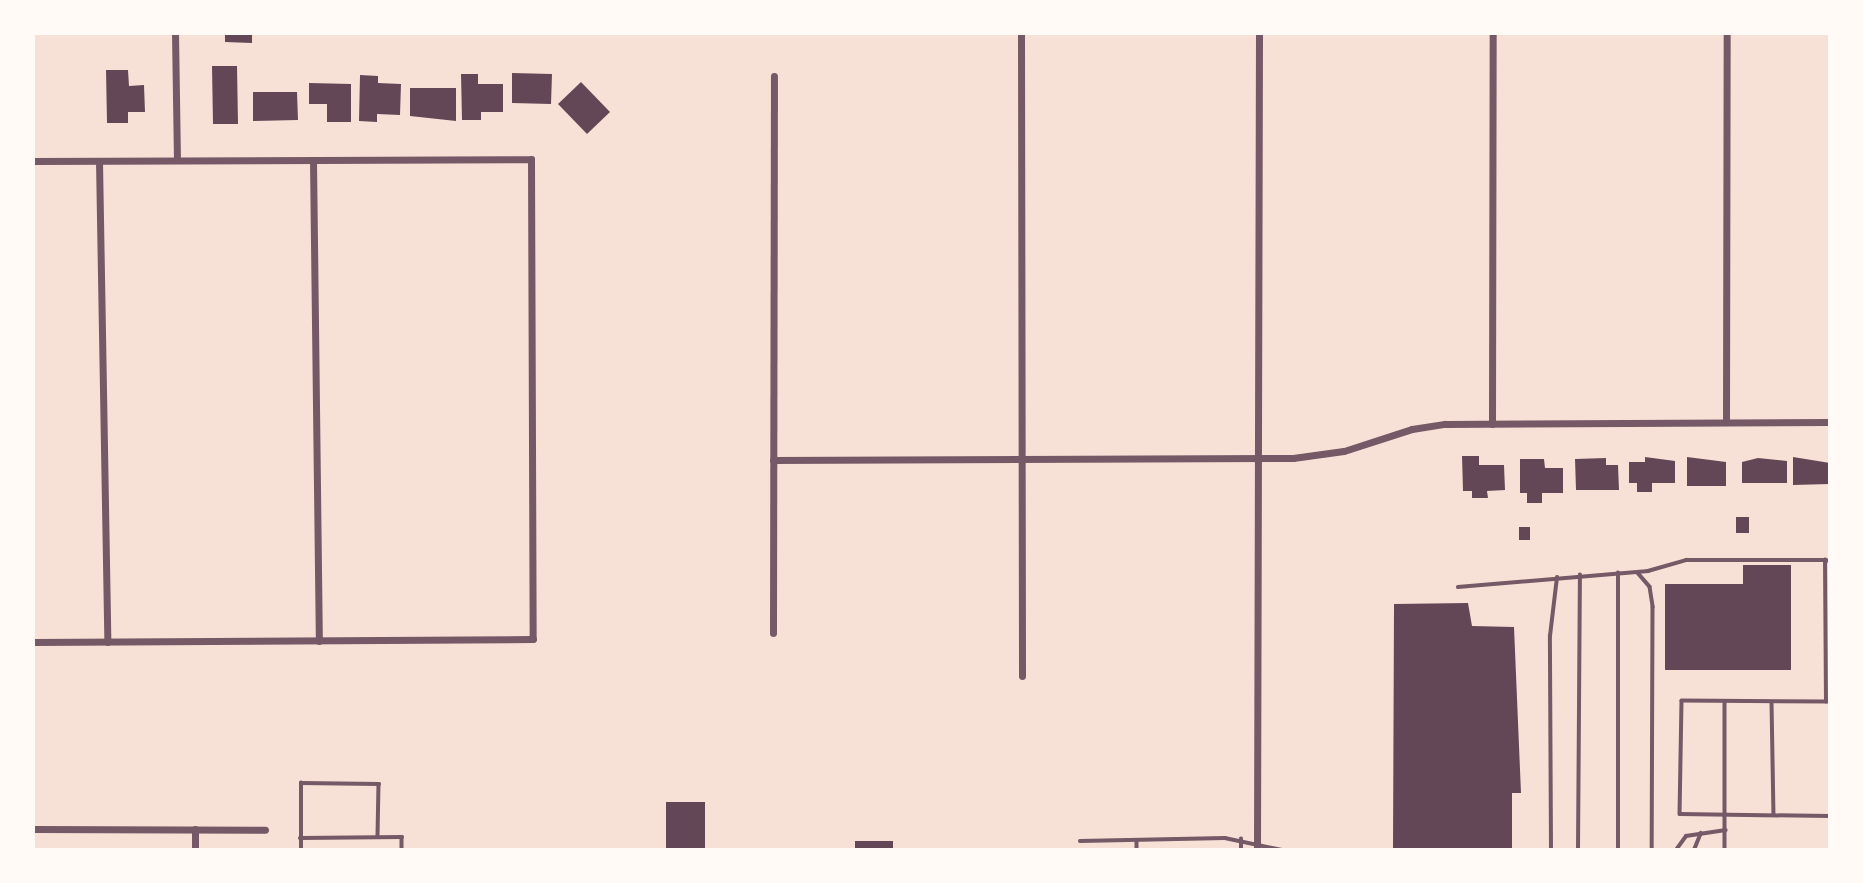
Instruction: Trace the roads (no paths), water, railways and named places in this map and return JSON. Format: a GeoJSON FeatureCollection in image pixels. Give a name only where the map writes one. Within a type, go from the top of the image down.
{"type":"FeatureCollection","features":[{"type":"Feature","properties":{"kind":"street"},"geometry":{"type":"LineString","coordinates":[[175,33],[177,160]]}},
{"type":"Feature","properties":{"kind":"street"},"geometry":{"type":"LineString","coordinates":[[1021,33],[1022,676]]}},
{"type":"Feature","properties":{"kind":"street"},"geometry":{"type":"LineString","coordinates":[[1257,848],[1259,33]]}},
{"type":"Feature","properties":{"kind":"street"},"geometry":{"type":"LineString","coordinates":[[1492,424],[1493,33]]}},
{"type":"Feature","properties":{"kind":"street"},"geometry":{"type":"LineString","coordinates":[[1727,33],[1727,422]]}},
{"type":"Feature","properties":{"kind":"street"},"geometry":{"type":"LineString","coordinates":[[773,634],[774,76]]}},
{"type":"Feature","properties":{"kind":"street"},"geometry":{"type":"LineString","coordinates":[[33,161],[531,159],[533,639],[33,642]]}},
{"type":"Feature","properties":{"kind":"street"},"geometry":{"type":"LineString","coordinates":[[99,160],[107,642]]}},
{"type":"Feature","properties":{"kind":"street"},"geometry":{"type":"LineString","coordinates":[[313,160],[319,641]]}},
{"type":"Feature","properties":{"kind":"street"},"geometry":{"type":"LineString","coordinates":[[773,460],[1257,458],[1326,454],[1430,426],[1830,422]]}},
{"type":"Feature","properties":{"kind":"street"},"geometry":{"type":"LineString","coordinates":[[33,829],[265,830]]}},
{"type":"Feature","properties":{"kind":"street"},"geometry":{"type":"LineString","coordinates":[[195,829],[195,850]]}},
{"type":"Feature","properties":{"kind":"lane"},"geometry":{"type":"LineString","coordinates":[[1458,587],[1637,572],[1686,560],[1828,561],[1828,702],[1682,701],[1680,814],[1830,816]]}},
{"type":"Feature","properties":{"kind":"lane"},"geometry":{"type":"LineString","coordinates":[[1637,572],[1650,587],[1653,607],[1652,850]]}},
{"type":"Feature","properties":{"kind":"lane"},"geometry":{"type":"LineString","coordinates":[[1618,573],[1618,850]]}},
{"type":"Feature","properties":{"kind":"lane"},"geometry":{"type":"LineString","coordinates":[[1578,850],[1580,575]]}},
{"type":"Feature","properties":{"kind":"lane"},"geometry":{"type":"LineString","coordinates":[[1551,850],[1550,636],[1557,577]]}},
{"type":"Feature","properties":{"kind":"lane"},"geometry":{"type":"LineString","coordinates":[[1725,701],[1725,850]]}},
{"type":"Feature","properties":{"kind":"lane"},"geometry":{"type":"LineString","coordinates":[[1772,702],[1774,816]]}},
{"type":"Feature","properties":{"kind":"lane"},"geometry":{"type":"LineString","coordinates":[[301,850],[301,783],[379,783],[378,837]]}},
{"type":"Feature","properties":{"kind":"lane"},"geometry":{"type":"LineString","coordinates":[[1676,850],[1686,836],[1726,830]]}},
{"type":"Feature","properties":{"kind":"lane"},"geometry":{"type":"LineString","coordinates":[[1694,850],[1701,833]]}},
{"type":"Feature","properties":{"kind":"lane"},"geometry":{"type":"LineString","coordinates":[[300,838],[402,837],[402,850]]}},
{"type":"Feature","properties":{"kind":"lane"},"geometry":{"type":"LineString","coordinates":[[1241,839],[1241,850]]}},
{"type":"Feature","properties":{"kind":"lane"},"geometry":{"type":"LineString","coordinates":[[1080,841],[1241,839],[1257,848],[1282,850]]}},
{"type":"Feature","properties":{"kind":"lane"},"geometry":{"type":"LineString","coordinates":[[1137,841],[1137,850]]}}]}
